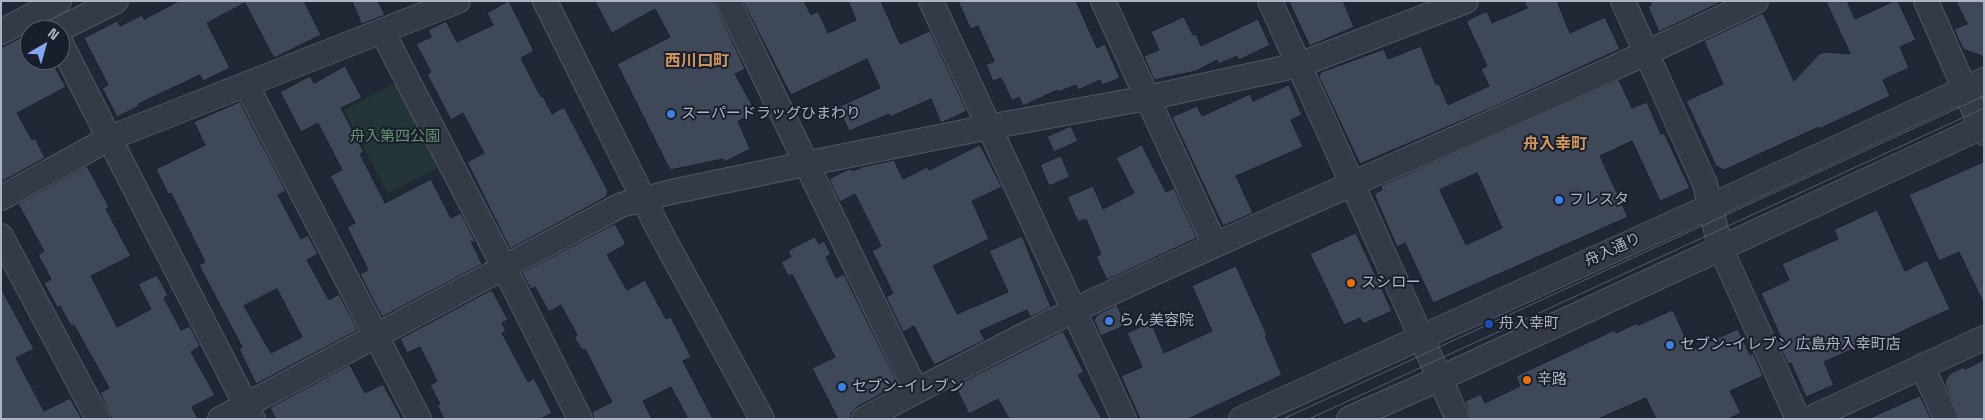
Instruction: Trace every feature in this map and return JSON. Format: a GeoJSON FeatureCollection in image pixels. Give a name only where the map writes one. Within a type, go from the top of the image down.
{"type":"FeatureCollection","features":[{"type":"Feature","properties":{"kind":"street"},"geometry":{"type":"LineString","coordinates":[[70,24],[116,1]]}},
{"type":"Feature","properties":{"kind":"street"},"geometry":{"type":"LineString","coordinates":[[1,198],[110,138],[458,1]]}},
{"type":"Feature","properties":{"kind":"street"},"geometry":{"type":"LineString","coordinates":[[545,1],[657,226],[762,419]]}},
{"type":"Feature","properties":{"kind":"street"},"geometry":{"type":"LineString","coordinates":[[728,1],[916,391]]}},
{"type":"Feature","properties":{"kind":"street"},"geometry":{"type":"LineString","coordinates":[[931,1],[1124,419]]}},
{"type":"Feature","properties":{"kind":"street"},"geometry":{"type":"LineString","coordinates":[[1103,1],[1215,245]]}},
{"type":"Feature","properties":{"kind":"street"},"geometry":{"type":"LineString","coordinates":[[1270,1],[1458,419]]}},
{"type":"Feature","properties":{"kind":"street"},"geometry":{"type":"LineString","coordinates":[[220,419],[249,412],[377,335],[621,205],[644,198],[805,164],[1147,98],[1299,65],[1466,1]]}},
{"type":"Feature","properties":{"kind":"street"},"geometry":{"type":"LineString","coordinates":[[1623,1],[1705,184],[1712,206],[1720,247],[1798,419]]}},
{"type":"Feature","properties":{"kind":"street"},"geometry":{"type":"LineString","coordinates":[[864,419],[1074,310],[1353,183],[1647,54],[1756,1]]}},
{"type":"Feature","properties":{"kind":"street"},"geometry":{"type":"LineString","coordinates":[[1349,419],[1439,379],[1720,247],[1983,128],[1974,85],[1926,1]]}},
{"type":"Feature","properties":{"kind":"street"},"geometry":{"type":"LineString","coordinates":[[1,32],[51,5],[53,20]]}},
{"type":"Feature","properties":{"kind":"street"},"geometry":{"type":"LineString","coordinates":[[382,31],[580,419]]}},
{"type":"Feature","properties":{"kind":"street"},"geometry":{"type":"LineString","coordinates":[[70,61],[249,412]]}},
{"type":"Feature","properties":{"kind":"street"},"geometry":{"type":"LineString","coordinates":[[246,84],[420,419]]}},
{"type":"Feature","properties":{"kind":"street","name":"舟入通り"},"geometry":{"type":"LineString","coordinates":[[1240,419],[1712,206],[1974,85]]}},
{"type":"Feature","properties":{"kind":"street"},"geometry":{"type":"LineString","coordinates":[[1,236],[98,419]]}},
{"type":"Feature","properties":{"kind":"street"},"geometry":{"type":"LineString","coordinates":[[1809,419],[1984,338]]}},
{"type":"Feature","properties":{"kind":"street"},"geometry":{"type":"LineString","coordinates":[[1922,366],[1946,419]]}},
{"type":"Feature","properties":{"kind":"green space","name":"舟入第四公園"},"geometry":{"type":"Polygon","coordinates":[[[401,80],[445,164],[388,194],[344,110],[401,80]]]}},
{"type":"Feature","properties":{"kind":"building"},"geometry":{"type":"Polygon","coordinates":[[[179,1],[304,1],[321,35],[274,58],[245,3],[207,23],[230,68],[203,81],[200,75],[138,104],[139,106],[117,117],[102,88],[108,85],[84,38],[117,21],[120,26],[142,15],[144,19],[179,1]]]}},
{"type":"Feature","properties":{"kind":"building"},"geometry":{"type":"Polygon","coordinates":[[[352,1],[378,1],[385,15],[362,24],[352,1]]]}},
{"type":"Feature","properties":{"kind":"building"},"geometry":{"type":"Polygon","coordinates":[[[509,1],[534,51],[521,58],[541,97],[543,96],[552,114],[564,107],[608,191],[606,197],[510,249],[467,162],[484,153],[463,113],[451,120],[427,74],[431,72],[416,44],[431,37],[428,30],[446,21],[457,42],[493,25],[487,13],[509,1]]]}},
{"type":"Feature","properties":{"kind":"building"},"geometry":{"type":"Polygon","coordinates":[[[595,1],[714,1],[745,69],[735,74],[756,112],[738,121],[750,149],[724,162],[723,159],[670,170],[617,64],[670,37],[655,9],[612,33],[595,1]]]}},
{"type":"Feature","properties":{"kind":"building"},"geometry":{"type":"Polygon","coordinates":[[[743,1],[804,1],[811,15],[818,11],[828,33],[856,20],[848,1],[881,1],[900,44],[930,31],[967,111],[941,123],[931,99],[890,117],[889,114],[849,131],[838,107],[880,88],[867,59],[791,95],[743,1]]]}},
{"type":"Feature","properties":{"kind":"building"},"geometry":{"type":"Polygon","coordinates":[[[958,1],[1076,1],[1097,48],[1105,44],[1120,78],[1102,85],[1100,80],[1078,90],[1076,85],[1058,92],[1057,90],[1023,106],[1019,97],[1012,101],[1001,78],[993,81],[986,65],[994,61],[978,26],[971,29],[958,1]]]}},
{"type":"Feature","properties":{"kind":"building"},"geometry":{"type":"Polygon","coordinates":[[[1289,1],[1343,1],[1354,27],[1310,46],[1289,1]]]}},
{"type":"Feature","properties":{"kind":"building"},"geometry":{"type":"Polygon","coordinates":[[[1524,1],[1557,1],[1570,33],[1605,17],[1620,49],[1496,106],[1360,164],[1319,77],[1321,72],[1384,49],[1388,59],[1421,46],[1436,85],[1439,84],[1448,105],[1489,86],[1481,69],[1487,66],[1466,21],[1487,11],[1492,23],[1527,8],[1524,1]]]}},
{"type":"Feature","properties":{"kind":"building"},"geometry":{"type":"Polygon","coordinates":[[[1650,1],[1723,1],[1659,32],[1648,7],[1651,5],[1650,1]]]}},
{"type":"Feature","properties":{"kind":"building"},"geometry":{"type":"Polygon","coordinates":[[[1826,1],[1847,1],[1855,19],[1894,1],[1898,1],[1916,40],[1900,47],[1909,68],[1883,80],[1890,96],[1724,170],[1716,166],[1686,101],[1723,84],[1704,41],[1763,13],[1794,81],[1819,54],[1826,52],[1850,54],[1826,1]]]}},
{"type":"Feature","properties":{"kind":"building"},"geometry":{"type":"Polygon","coordinates":[[[1956,1],[1984,1],[1984,60],[1982,56],[1963,49],[1954,29],[1967,24],[1956,1]]]}},
{"type":"Feature","properties":{"kind":"building"},"geometry":{"type":"Polygon","coordinates":[[[1184,17],[1193,35],[1196,34],[1201,46],[1258,19],[1270,45],[1239,60],[1237,56],[1219,64],[1217,60],[1196,71],[1154,80],[1144,56],[1159,50],[1151,32],[1184,17]]]}},
{"type":"Feature","properties":{"kind":"building"},"geometry":{"type":"Polygon","coordinates":[[[20,38],[20,70],[57,70],[66,87],[17,113],[32,140],[35,138],[45,158],[1,182],[1,48],[20,38]]]}},
{"type":"Feature","properties":{"kind":"building"},"geometry":{"type":"Polygon","coordinates":[[[345,66],[362,98],[341,108],[364,152],[360,154],[385,203],[431,179],[451,218],[461,213],[476,243],[471,241],[482,264],[382,317],[360,274],[368,270],[347,227],[355,223],[330,176],[342,170],[318,123],[301,132],[280,92],[310,76],[314,83],[345,66]]]}},
{"type":"Feature","properties":{"kind":"building"},"geometry":{"type":"Polygon","coordinates":[[[1619,80],[1632,108],[1647,102],[1661,134],[1664,133],[1690,188],[1660,201],[1632,141],[1600,156],[1628,217],[1433,303],[1405,243],[1397,247],[1374,194],[1382,190],[1381,186],[1619,80]],[[1477,173],[1440,190],[1466,245],[1502,228],[1477,173]]]}},
{"type":"Feature","properties":{"kind":"building"},"geometry":{"type":"Polygon","coordinates":[[[1289,85],[1302,115],[1291,120],[1303,147],[1236,176],[1253,213],[1223,226],[1172,117],[1197,106],[1202,116],[1250,94],[1253,101],[1289,85]]]}},
{"type":"Feature","properties":{"kind":"building"},"geometry":{"type":"Polygon","coordinates":[[[240,102],[286,191],[278,195],[301,239],[308,235],[318,254],[307,260],[329,300],[339,294],[358,330],[256,384],[239,349],[242,347],[199,265],[205,262],[171,193],[168,194],[156,169],[205,145],[194,122],[240,102]],[[277,289],[244,306],[271,353],[302,337],[277,289]]]}},
{"type":"Feature","properties":{"kind":"building"},"geometry":{"type":"Polygon","coordinates":[[[1071,126],[1078,141],[1054,152],[1047,137],[1071,126]]]}},
{"type":"Feature","properties":{"kind":"building"},"geometry":{"type":"Polygon","coordinates":[[[980,145],[1002,187],[972,201],[989,239],[933,266],[957,314],[1008,292],[989,251],[1022,236],[1051,307],[1030,317],[1027,310],[980,331],[985,340],[934,365],[914,326],[903,332],[886,297],[893,293],[872,251],[881,246],[855,194],[840,202],[829,179],[847,170],[852,169],[853,171],[862,167],[894,160],[903,179],[927,167],[929,170],[980,145]]]}},
{"type":"Feature","properties":{"kind":"building"},"geometry":{"type":"Polygon","coordinates":[[[1142,145],[1166,192],[1174,188],[1197,238],[1107,280],[1096,257],[1101,254],[1086,219],[1078,222],[1067,197],[1093,186],[1103,209],[1134,193],[1116,158],[1142,145]]]}},
{"type":"Feature","properties":{"kind":"building"},"geometry":{"type":"Polygon","coordinates":[[[1061,156],[1070,177],[1049,186],[1040,165],[1061,156]]]}},
{"type":"Feature","properties":{"kind":"building"},"geometry":{"type":"Polygon","coordinates":[[[1984,162],[1984,304],[1959,252],[1939,261],[1909,195],[1984,162]]]}},
{"type":"Feature","properties":{"kind":"building"},"geometry":{"type":"Polygon","coordinates":[[[87,166],[109,207],[106,209],[131,256],[91,276],[117,327],[151,309],[138,284],[157,275],[168,295],[164,298],[181,330],[190,326],[200,346],[191,352],[215,395],[192,407],[198,419],[112,419],[100,393],[109,388],[74,325],[71,326],[60,306],[57,307],[44,283],[51,279],[38,255],[44,251],[18,204],[87,166]]]}},
{"type":"Feature","properties":{"kind":"building"},"geometry":{"type":"Polygon","coordinates":[[[1877,210],[1905,271],[1927,260],[1950,309],[1862,350],[1860,346],[1824,362],[1834,385],[1806,397],[1791,363],[1788,364],[1778,342],[1782,340],[1761,293],[1789,280],[1782,264],[1838,239],[1834,230],[1877,210]]]}},
{"type":"Feature","properties":{"kind":"building"},"geometry":{"type":"Polygon","coordinates":[[[615,224],[626,244],[607,255],[627,290],[645,280],[666,319],[671,317],[691,357],[683,361],[713,419],[688,419],[671,387],[643,401],[652,419],[594,419],[592,412],[612,402],[585,349],[582,350],[574,337],[577,335],[561,305],[549,312],[535,287],[531,289],[522,273],[615,224]]]}},
{"type":"Feature","properties":{"kind":"building","name":"スシロー"},"geometry":{"type":"Polygon","coordinates":[[[1356,233],[1392,311],[1363,324],[1360,318],[1344,325],[1310,254],[1356,233]]]}},
{"type":"Feature","properties":{"kind":"building"},"geometry":{"type":"Polygon","coordinates":[[[815,237],[819,244],[824,241],[831,254],[826,257],[836,278],[844,274],[896,380],[894,387],[857,407],[852,412],[850,419],[838,419],[812,368],[835,357],[792,274],[788,276],[781,262],[791,257],[788,251],[815,237]]]}},
{"type":"Feature","properties":{"kind":"building"},"geometry":{"type":"Polygon","coordinates":[[[1236,266],[1267,335],[1265,336],[1282,375],[1188,419],[1140,419],[1121,376],[1142,367],[1127,333],[1151,322],[1164,353],[1212,331],[1192,286],[1236,266]]]}},
{"type":"Feature","properties":{"kind":"building"},"geometry":{"type":"Polygon","coordinates":[[[1,288],[34,349],[16,358],[44,411],[70,398],[82,419],[1,419],[1,288]]]}},
{"type":"Feature","properties":{"kind":"building"},"geometry":{"type":"Polygon","coordinates":[[[492,290],[508,320],[502,323],[506,331],[502,333],[528,382],[534,378],[552,413],[541,419],[444,419],[437,405],[440,404],[430,385],[437,381],[420,347],[407,353],[400,339],[492,290]]]}},
{"type":"Feature","properties":{"kind":"building"},"geometry":{"type":"Polygon","coordinates":[[[1117,305],[1126,325],[1101,336],[1094,320],[1097,315],[1117,305]]]}},
{"type":"Feature","properties":{"kind":"building"},"geometry":{"type":"Polygon","coordinates":[[[1673,310],[1691,350],[1738,329],[1750,355],[1753,353],[1763,376],[1730,391],[1741,413],[1728,419],[1656,419],[1646,398],[1598,419],[1471,419],[1465,401],[1481,394],[1485,403],[1520,386],[1516,376],[1615,330],[1616,333],[1673,310]]]}},
{"type":"Feature","properties":{"kind":"building"},"geometry":{"type":"Polygon","coordinates":[[[1063,331],[1084,372],[1078,375],[1102,419],[1009,419],[998,399],[969,414],[955,386],[1063,331]]]}},
{"type":"Feature","properties":{"kind":"building"},"geometry":{"type":"Polygon","coordinates":[[[1984,360],[1984,419],[1959,419],[1945,384],[1947,378],[1951,373],[1984,360]]]}},
{"type":"Feature","properties":{"kind":"building"},"geometry":{"type":"Polygon","coordinates":[[[350,365],[365,393],[383,384],[402,419],[276,419],[270,408],[350,365]]]}},
{"type":"Feature","properties":{"kind":"building"},"geometry":{"type":"Polygon","coordinates":[[[1920,396],[1931,419],[1868,419],[1920,396]]]}},
{"type":"Feature","properties":{"kind":"tram line"},"geometry":{"type":"LineString","coordinates":[[1283,419],[1984,96]]}},
{"type":"Feature","properties":{"kind":"tram line"},"geometry":{"type":"LineString","coordinates":[[1309,419],[1984,108]]}},
{"type":"Feature","properties":{"kind":"place","name":"スーパードラッグひまわり"},"geometry":{"type":"Point","coordinates":[671,114]}},
{"type":"Feature","properties":{"kind":"place","name":"フレスタ"},"geometry":{"type":"Point","coordinates":[1559,200]}},
{"type":"Feature","properties":{"kind":"place","name":"スシロー"},"geometry":{"type":"Point","coordinates":[1351,283]}},
{"type":"Feature","properties":{"kind":"place","name":"らん美容院"},"geometry":{"type":"Point","coordinates":[1109,321]}},
{"type":"Feature","properties":{"kind":"place","name":"舟入幸町"},"geometry":{"type":"Point","coordinates":[1489,324]}},
{"type":"Feature","properties":{"kind":"place","name":"セブン-イレブン 広島舟入幸町店"},"geometry":{"type":"Point","coordinates":[1670,345]}},
{"type":"Feature","properties":{"kind":"place","name":"辛路"},"geometry":{"type":"Point","coordinates":[1527,380]}},
{"type":"Feature","properties":{"kind":"place","name":"セブン-イレブン"},"geometry":{"type":"Point","coordinates":[842,387]}},
{"type":"Feature","properties":{"kind":"district","name":"西川口町"},"geometry":{"type":"Point","coordinates":[697,62]}},
{"type":"Feature","properties":{"kind":"district","name":"舟入幸町"},"geometry":{"type":"Point","coordinates":[1555,145]}}]}
